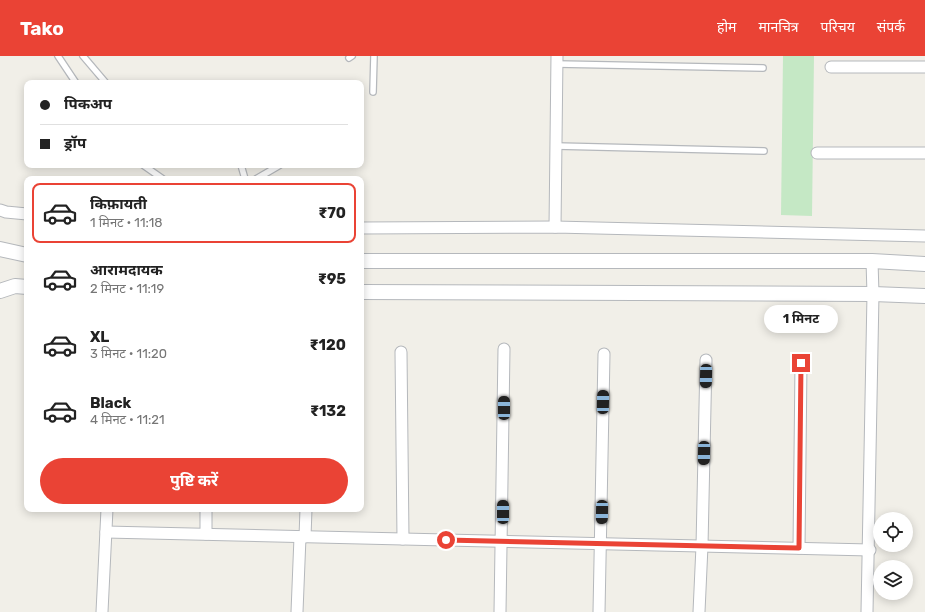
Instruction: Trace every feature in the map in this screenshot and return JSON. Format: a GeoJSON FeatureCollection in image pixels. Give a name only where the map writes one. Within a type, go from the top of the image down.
{"type":"FeatureCollection","features":[{"type":"Feature","properties":{"kind":"street"},"geometry":{"type":"LineString","coordinates":[[555,227],[557,60]]}},
{"type":"Feature","properties":{"kind":"street"},"geometry":{"type":"LineString","coordinates":[[831,67],[925,67]]}},
{"type":"Feature","properties":{"kind":"street"},"geometry":{"type":"LineString","coordinates":[[816,153],[925,153]]}},
{"type":"Feature","properties":{"kind":"street"},"geometry":{"type":"LineString","coordinates":[[0,210],[24,214]]}},
{"type":"Feature","properties":{"kind":"street"},"geometry":{"type":"LineString","coordinates":[[364,228],[555,227],[925,236]]}},
{"type":"Feature","properties":{"kind":"street"},"geometry":{"type":"LineString","coordinates":[[0,249],[24,254]]}},
{"type":"Feature","properties":{"kind":"street"},"geometry":{"type":"LineString","coordinates":[[364,261],[872,261],[925,264]]}},
{"type":"Feature","properties":{"kind":"street"},"geometry":{"type":"LineString","coordinates":[[867,612],[870,550],[873,294],[872,261]]}},
{"type":"Feature","properties":{"kind":"street"},"geometry":{"type":"LineString","coordinates":[[0,291],[15,286],[24,287]]}},
{"type":"Feature","properties":{"kind":"street"},"geometry":{"type":"LineString","coordinates":[[364,292],[873,294],[925,296]]}},
{"type":"Feature","properties":{"kind":"street"},"geometry":{"type":"LineString","coordinates":[[500,612],[504,349]]}},
{"type":"Feature","properties":{"kind":"street"},"geometry":{"type":"LineString","coordinates":[[401,352],[403,539]]}},
{"type":"Feature","properties":{"kind":"street"},"geometry":{"type":"LineString","coordinates":[[599,612],[604,354]]}},
{"type":"Feature","properties":{"kind":"street"},"geometry":{"type":"LineString","coordinates":[[699,612],[706,360]]}},
{"type":"Feature","properties":{"kind":"street"},"geometry":{"type":"LineString","coordinates":[[799,548],[801,363]]}},
{"type":"Feature","properties":{"kind":"street"},"geometry":{"type":"LineString","coordinates":[[102,612],[107,512]]}},
{"type":"Feature","properties":{"kind":"street"},"geometry":{"type":"LineString","coordinates":[[206,512],[206,534]]}},
{"type":"Feature","properties":{"kind":"street"},"geometry":{"type":"LineString","coordinates":[[297,612],[306,512]]}},
{"type":"Feature","properties":{"kind":"street"},"geometry":{"type":"LineString","coordinates":[[106,532],[870,550]]}},
{"type":"Feature","properties":{"kind":"lane"},"geometry":{"type":"LineString","coordinates":[[58,56],[74,80]]}},
{"type":"Feature","properties":{"kind":"lane"},"geometry":{"type":"LineString","coordinates":[[83,56],[103,80]]}},
{"type":"Feature","properties":{"kind":"lane"},"geometry":{"type":"LineString","coordinates":[[373,92],[374,56]]}},
{"type":"Feature","properties":{"kind":"lane"},"geometry":{"type":"LineString","coordinates":[[557,60],[763,68]]}},
{"type":"Feature","properties":{"kind":"lane"},"geometry":{"type":"LineString","coordinates":[[556,146],[764,151]]}},
{"type":"Feature","properties":{"kind":"lane"},"geometry":{"type":"LineString","coordinates":[[146,168],[152,176]]}},
{"type":"Feature","properties":{"kind":"lane"},"geometry":{"type":"LineString","coordinates":[[146,168],[158,176]]}},
{"type":"Feature","properties":{"kind":"lane"},"geometry":{"type":"LineString","coordinates":[[261,176],[275,168]]}},
{"type":"Feature","properties":{"kind":"green space"},"geometry":{"type":"Polygon","coordinates":[[[783,56],[814,56],[812,216],[781,215],[783,56]]]}},
{"type":"Feature","properties":{"kind":"route"},"geometry":{"type":"LineString","coordinates":[[446,540],[799,548],[801,363]]}}]}
